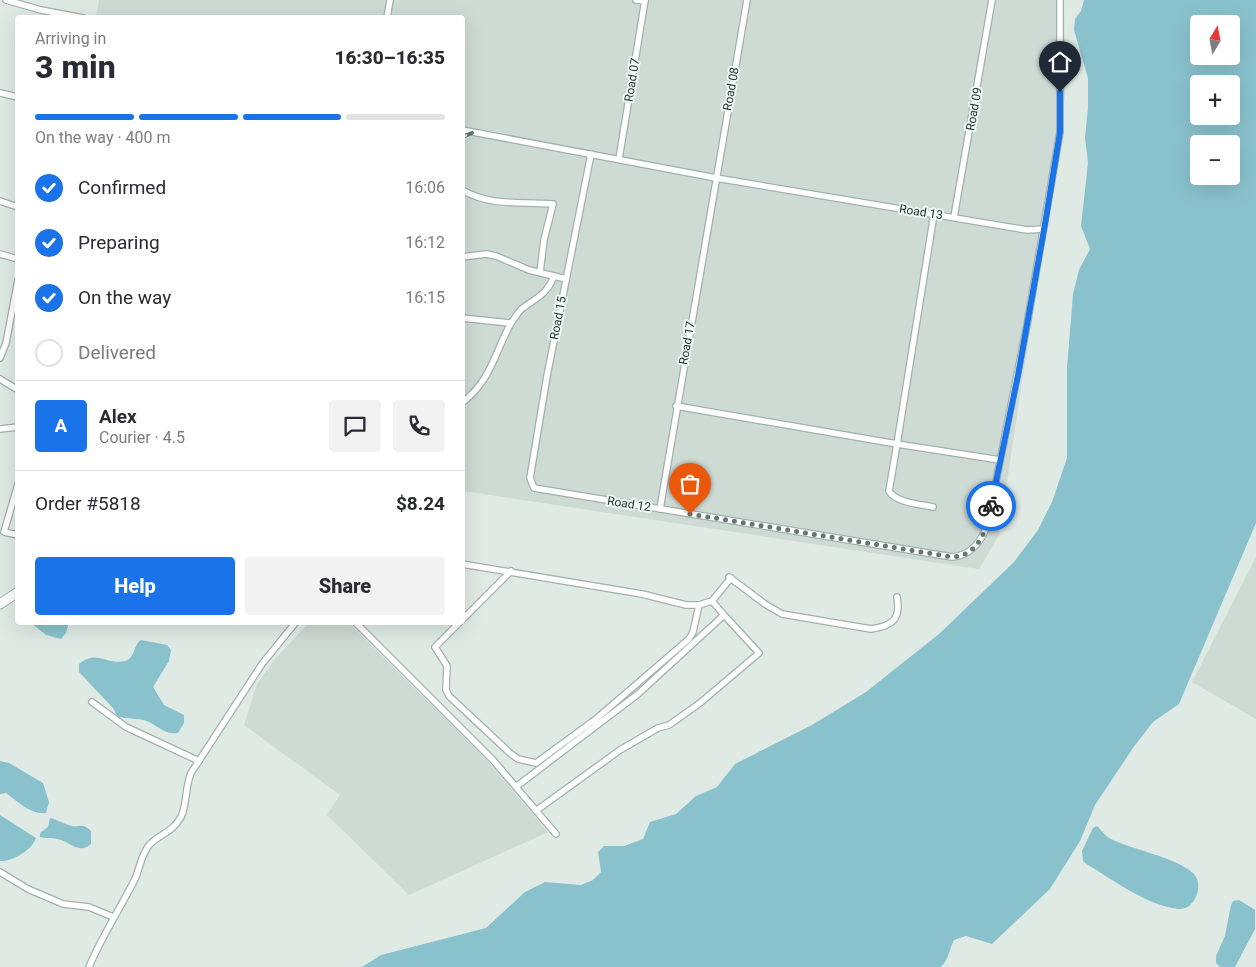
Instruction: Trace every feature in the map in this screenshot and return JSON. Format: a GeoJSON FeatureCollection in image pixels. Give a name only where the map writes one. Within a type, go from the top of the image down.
{"type":"FeatureCollection","features":[{"type":"Feature","properties":{"kind":"street"},"geometry":{"type":"LineString","coordinates":[[6,0],[70,15]]}},
{"type":"Feature","properties":{"kind":"street"},"geometry":{"type":"LineString","coordinates":[[388,15],[390,0]]}},
{"type":"Feature","properties":{"kind":"street"},"geometry":{"type":"LineString","coordinates":[[636,0],[645,1]]}},
{"type":"Feature","properties":{"kind":"street","name":"Road 08"},"geometry":{"type":"LineString","coordinates":[[716,178],[747,0]]}},
{"type":"Feature","properties":{"kind":"street","name":"Road 09"},"geometry":{"type":"LineString","coordinates":[[954,217],[992,0]]}},
{"type":"Feature","properties":{"kind":"street"},"geometry":{"type":"LineString","coordinates":[[676,406],[1000,460],[1028,325],[1042,230],[1060,132],[1060,0]]}},
{"type":"Feature","properties":{"kind":"street","name":"Road 07"},"geometry":{"type":"LineString","coordinates":[[619,159],[645,1]]}},
{"type":"Feature","properties":{"kind":"street"},"geometry":{"type":"LineString","coordinates":[[0,93],[15,96]]}},
{"type":"Feature","properties":{"kind":"street","name":"Road 13"},"geometry":{"type":"LineString","coordinates":[[465,131],[716,178],[1028,230],[1042,230]]}},
{"type":"Feature","properties":{"kind":"street","name":"Road 15"},"geometry":{"type":"LineString","coordinates":[[530,483],[547,376],[590,154]]}},
{"type":"Feature","properties":{"kind":"street","name":"Road 17"},"geometry":{"type":"LineString","coordinates":[[660,509],[716,178]]}},
{"type":"Feature","properties":{"kind":"street"},"geometry":{"type":"LineString","coordinates":[[465,192],[475,197],[494,202],[553,204],[544,240],[540,272]]}},
{"type":"Feature","properties":{"kind":"street"},"geometry":{"type":"LineString","coordinates":[[0,201],[15,206]]}},
{"type":"Feature","properties":{"kind":"street"},"geometry":{"type":"LineString","coordinates":[[933,507],[904,501],[891,495],[889,491],[934,214]]}},
{"type":"Feature","properties":{"kind":"street"},"geometry":{"type":"LineString","coordinates":[[0,254],[15,258]]}},
{"type":"Feature","properties":{"kind":"street"},"geometry":{"type":"LineString","coordinates":[[465,258],[486,254],[496,256],[529,270],[566,279]]}},
{"type":"Feature","properties":{"kind":"street"},"geometry":{"type":"LineString","coordinates":[[465,400],[483,384],[511,323],[524,307],[530,305],[546,291],[554,276]]}},
{"type":"Feature","properties":{"kind":"street"},"geometry":{"type":"LineString","coordinates":[[0,358],[6,343],[15,296]]}},
{"type":"Feature","properties":{"kind":"street"},"geometry":{"type":"LineString","coordinates":[[465,318],[511,323]]}},
{"type":"Feature","properties":{"kind":"street"},"geometry":{"type":"LineString","coordinates":[[0,379],[15,387]]}},
{"type":"Feature","properties":{"kind":"street"},"geometry":{"type":"LineString","coordinates":[[0,429],[15,427]]}},
{"type":"Feature","properties":{"kind":"street","name":"Road 12"},"geometry":{"type":"LineString","coordinates":[[530,483],[534,488],[952,557],[966,554],[985,532],[1000,460]]}},
{"type":"Feature","properties":{"kind":"street"},"geometry":{"type":"LineString","coordinates":[[15,494],[4,532],[15,534]]}},
{"type":"Feature","properties":{"kind":"street"},"geometry":{"type":"LineString","coordinates":[[465,564],[699,605],[712,601],[730,578],[782,614],[871,629],[883,628],[896,618],[899,609],[897,597]]}},
{"type":"Feature","properties":{"kind":"street"},"geometry":{"type":"LineString","coordinates":[[465,617],[511,571]]}},
{"type":"Feature","properties":{"kind":"street"},"geometry":{"type":"LineString","coordinates":[[0,604],[15,594]]}},
{"type":"Feature","properties":{"kind":"street"},"geometry":{"type":"LineString","coordinates":[[537,810],[620,750],[658,728],[669,725],[735,676],[759,653],[712,601]]}},
{"type":"Feature","properties":{"kind":"street"},"geometry":{"type":"LineString","coordinates":[[457,625],[435,646],[447,666],[446,686],[449,696],[511,754],[518,759],[536,763],[609,708],[689,639],[693,632],[699,605]]}},
{"type":"Feature","properties":{"kind":"street"},"geometry":{"type":"LineString","coordinates":[[517,786],[638,694],[724,615]]}},
{"type":"Feature","properties":{"kind":"street"},"geometry":{"type":"LineString","coordinates":[[88,967],[113,917],[124,901],[150,844],[171,831],[181,816],[188,781],[199,761],[262,664],[294,625]]}},
{"type":"Feature","properties":{"kind":"street"},"geometry":{"type":"LineString","coordinates":[[359,625],[450,715],[517,786],[556,834]]}},
{"type":"Feature","properties":{"kind":"street"},"geometry":{"type":"LineString","coordinates":[[92,702],[126,727],[199,761]]}},
{"type":"Feature","properties":{"kind":"street"},"geometry":{"type":"LineString","coordinates":[[0,872],[28,889],[63,904],[89,907],[113,917]]}},
{"type":"Feature","properties":{"kind":"shaded area"},"geometry":{"type":"Polygon","coordinates":[[[99,0],[1064,0],[1065,97],[999,535],[979,569],[465,491],[465,15],[96,15],[99,0]]]}},
{"type":"Feature","properties":{"kind":"shaded area"},"geometry":{"type":"Polygon","coordinates":[[[1256,557],[1256,719],[1192,682],[1256,557]]]}},
{"type":"Feature","properties":{"kind":"shaded area"},"geometry":{"type":"Polygon","coordinates":[[[307,625],[351,625],[486,759],[548,832],[409,895],[327,815],[340,795],[244,725],[257,684],[275,659],[307,625]]]}},
{"type":"Feature","properties":{"kind":"water"},"geometry":{"type":"Polygon","coordinates":[[[1084,0],[1256,0],[1256,523],[1179,704],[1153,722],[1133,748],[1095,805],[1080,841],[1050,889],[992,944],[966,936],[954,940],[947,958],[941,967],[362,967],[381,955],[486,928],[525,892],[545,882],[581,885],[593,880],[601,872],[598,852],[604,846],[624,846],[643,839],[650,822],[676,814],[696,796],[717,787],[735,764],[812,725],[866,692],[939,634],[1014,562],[1038,530],[1052,502],[1067,458],[1067,368],[1073,294],[1079,270],[1090,249],[1081,226],[1088,163],[1085,138],[1088,78],[1074,30],[1075,19],[1081,11],[1084,0]]]}},
{"type":"Feature","properties":{"kind":"water"},"geometry":{"type":"Polygon","coordinates":[[[34,625],[68,625],[66,633],[61,639],[46,635],[34,625]]]}},
{"type":"Feature","properties":{"kind":"water"},"geometry":{"type":"Polygon","coordinates":[[[141,640],[167,645],[171,650],[169,661],[153,687],[164,705],[184,715],[184,723],[178,733],[166,732],[145,720],[117,716],[113,708],[79,672],[79,664],[91,658],[118,662],[128,660],[141,640]]]}},
{"type":"Feature","properties":{"kind":"water"},"geometry":{"type":"Polygon","coordinates":[[[0,761],[9,763],[43,783],[49,802],[46,813],[30,810],[6,793],[0,794],[0,761]]]}},
{"type":"Feature","properties":{"kind":"water"},"geometry":{"type":"Polygon","coordinates":[[[0,815],[36,838],[26,851],[5,861],[0,861],[0,815]]]}},
{"type":"Feature","properties":{"kind":"water"},"geometry":{"type":"Polygon","coordinates":[[[50,818],[72,826],[85,826],[91,831],[91,844],[78,848],[62,840],[40,837],[40,833],[48,827],[50,818]]]}},
{"type":"Feature","properties":{"kind":"water"},"geometry":{"type":"Polygon","coordinates":[[[1097,826],[1111,839],[1176,862],[1193,873],[1198,884],[1198,890],[1189,906],[1178,909],[1154,903],[1083,861],[1082,851],[1093,828],[1097,826]]]}},
{"type":"Feature","properties":{"kind":"water"},"geometry":{"type":"Polygon","coordinates":[[[1239,900],[1255,910],[1255,929],[1235,967],[1220,967],[1216,963],[1216,956],[1225,936],[1231,905],[1233,901],[1239,900]]]}},
{"type":"Feature","properties":{"kind":"railway"},"geometry":{"type":"LineString","coordinates":[[465,136],[472,133]]}},
{"type":"Feature","properties":{"kind":"way so far"},"geometry":{"type":"LineString","coordinates":[[690,514],[960,557],[972,549],[985,532],[991,506]]}},
{"type":"Feature","properties":{"kind":"route"},"geometry":{"type":"LineString","coordinates":[[991,506],[1012,396],[1016,388],[1028,325],[1042,230],[1045,224],[1060,132],[1060,92]]}}]}
